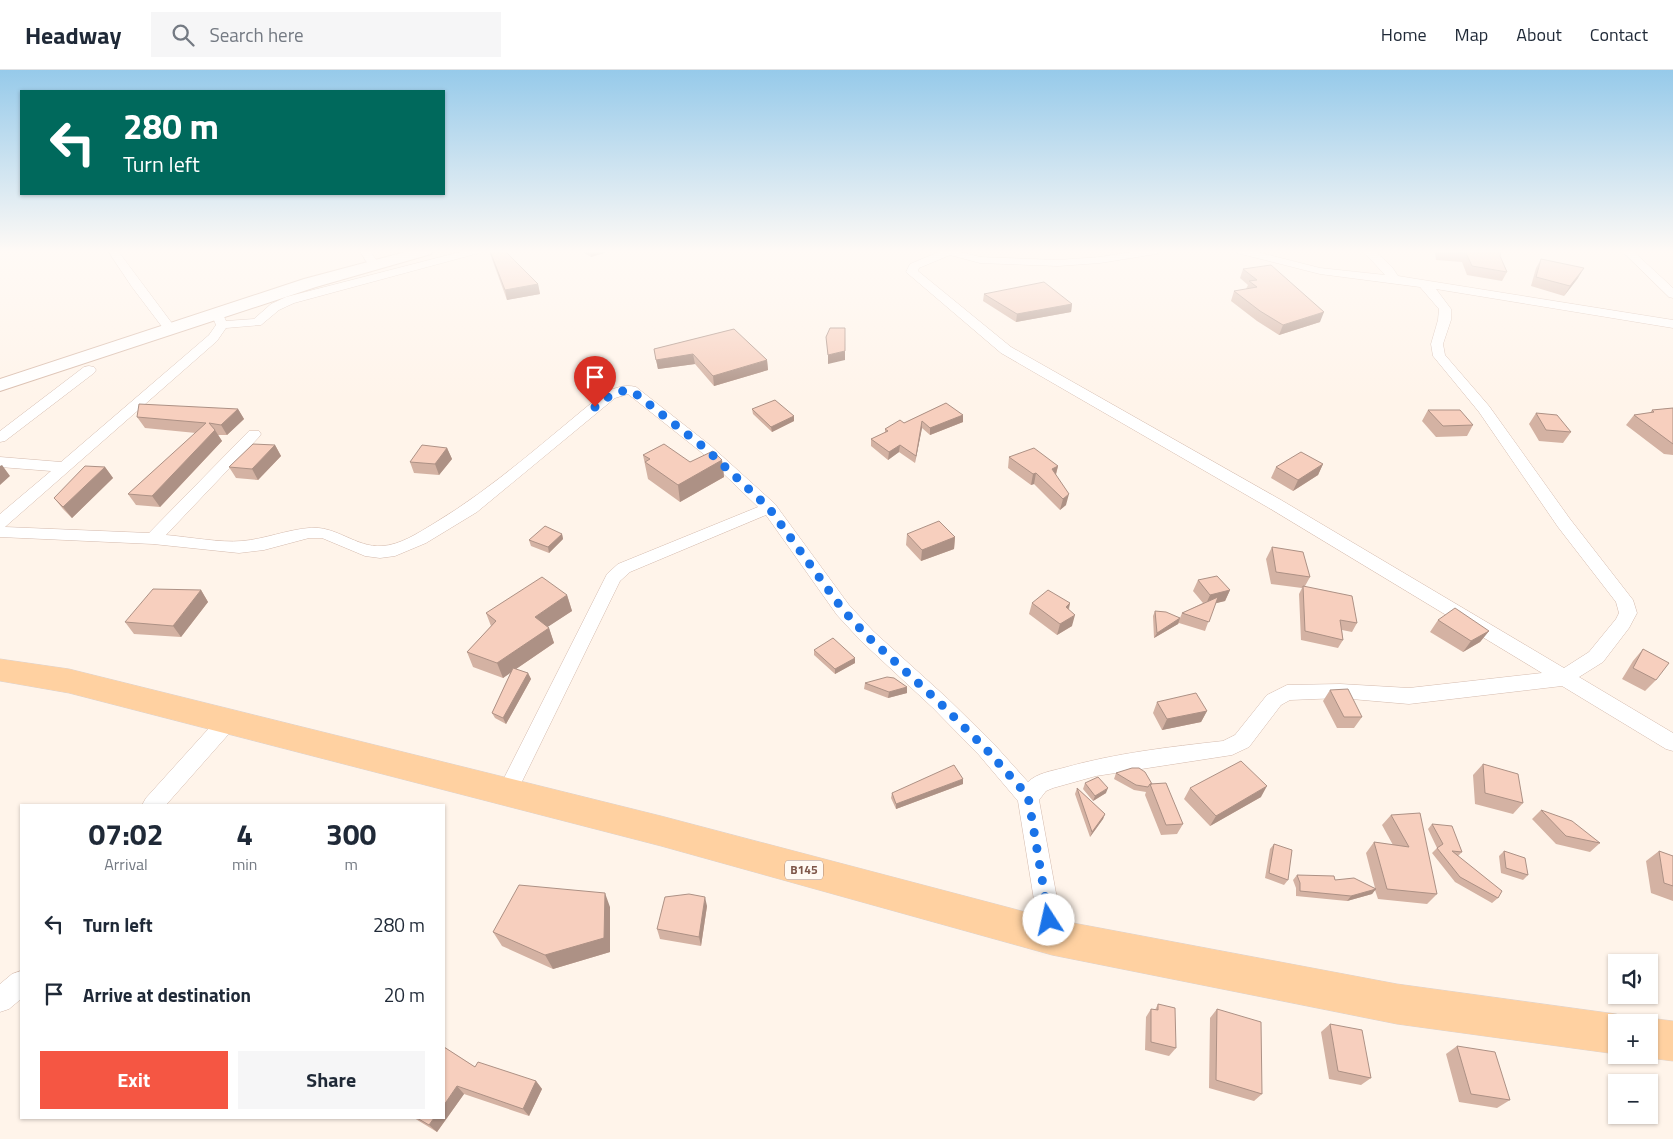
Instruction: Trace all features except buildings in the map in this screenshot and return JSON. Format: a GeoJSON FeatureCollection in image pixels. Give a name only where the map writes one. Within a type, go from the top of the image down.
{"type":"FeatureCollection","features":[{"type":"Feature","properties":{"kind":"main road","name":"B145"},"geometry":{"type":"LineString","coordinates":[[0,670],[69,681],[507,792],[1052,937],[1397,1004],[1608,1033]]}},
{"type":"Feature","properties":{"kind":"main road"},"geometry":{"type":"LineString","coordinates":[[1658,1039],[1673,1041]]}},
{"type":"Feature","properties":{"kind":"street"},"geometry":{"type":"LineString","coordinates":[[148,301],[170,329]]}},
{"type":"Feature","properties":{"kind":"street"},"geometry":{"type":"LineString","coordinates":[[0,385],[170,329],[220,319],[264,301]]}},
{"type":"Feature","properties":{"kind":"street"},"geometry":{"type":"LineString","coordinates":[[220,319],[257,322],[275,307],[288,301]]}},
{"type":"Feature","properties":{"kind":"street"},"geometry":{"type":"LineString","coordinates":[[945,301],[993,342],[1275,504],[1673,743]]}},
{"type":"Feature","properties":{"kind":"street"},"geometry":{"type":"LineString","coordinates":[[1028,796],[1039,785],[1048,781],[1096,768],[1134,760],[1225,749],[1242,741],[1274,700],[1287,693],[1340,691],[1409,696],[1564,678],[1596,657],[1623,623],[1628,612],[1624,600],[1564,523],[1484,409],[1438,356],[1435,348],[1446,314],[1438,301]]}},
{"type":"Feature","properties":{"kind":"street"},"geometry":{"type":"LineString","coordinates":[[1529,301],[1673,324]]}},
{"type":"Feature","properties":{"kind":"street"},"geometry":{"type":"LineString","coordinates":[[0,523],[213,338],[220,319]]}},
{"type":"Feature","properties":{"kind":"street"},"geometry":{"type":"LineString","coordinates":[[0,438],[89,370]]}},
{"type":"Feature","properties":{"kind":"street"},"geometry":{"type":"LineString","coordinates":[[0,532],[153,540],[238,547],[264,544],[309,533],[324,532],[364,550],[380,552],[395,550],[420,539],[472,508],[610,394],[622,390],[631,390],[690,435],[769,508],[843,610],[867,636],[980,742],[1028,796],[1052,937]]}},
{"type":"Feature","properties":{"kind":"street"},"geometry":{"type":"LineString","coordinates":[[153,540],[254,434]]}},
{"type":"Feature","properties":{"kind":"street"},"geometry":{"type":"LineString","coordinates":[[0,462],[64,467]]}},
{"type":"Feature","properties":{"kind":"street"},"geometry":{"type":"LineString","coordinates":[[507,792],[613,578],[624,568],[769,508]]}},
{"type":"Feature","properties":{"kind":"street"},"geometry":{"type":"LineString","coordinates":[[154,804],[226,722]]}},
{"type":"Feature","properties":{"kind":"street"},"geometry":{"type":"LineString","coordinates":[[0,1000],[20,985]]}},
{"type":"Feature","properties":{"kind":"route"},"geometry":{"type":"LineString","coordinates":[[595,407],[610,394],[622,390],[631,390],[690,435],[742,481],[769,508],[843,610],[867,636],[940,703],[986,749],[1028,796],[1049,920]]}}]}
